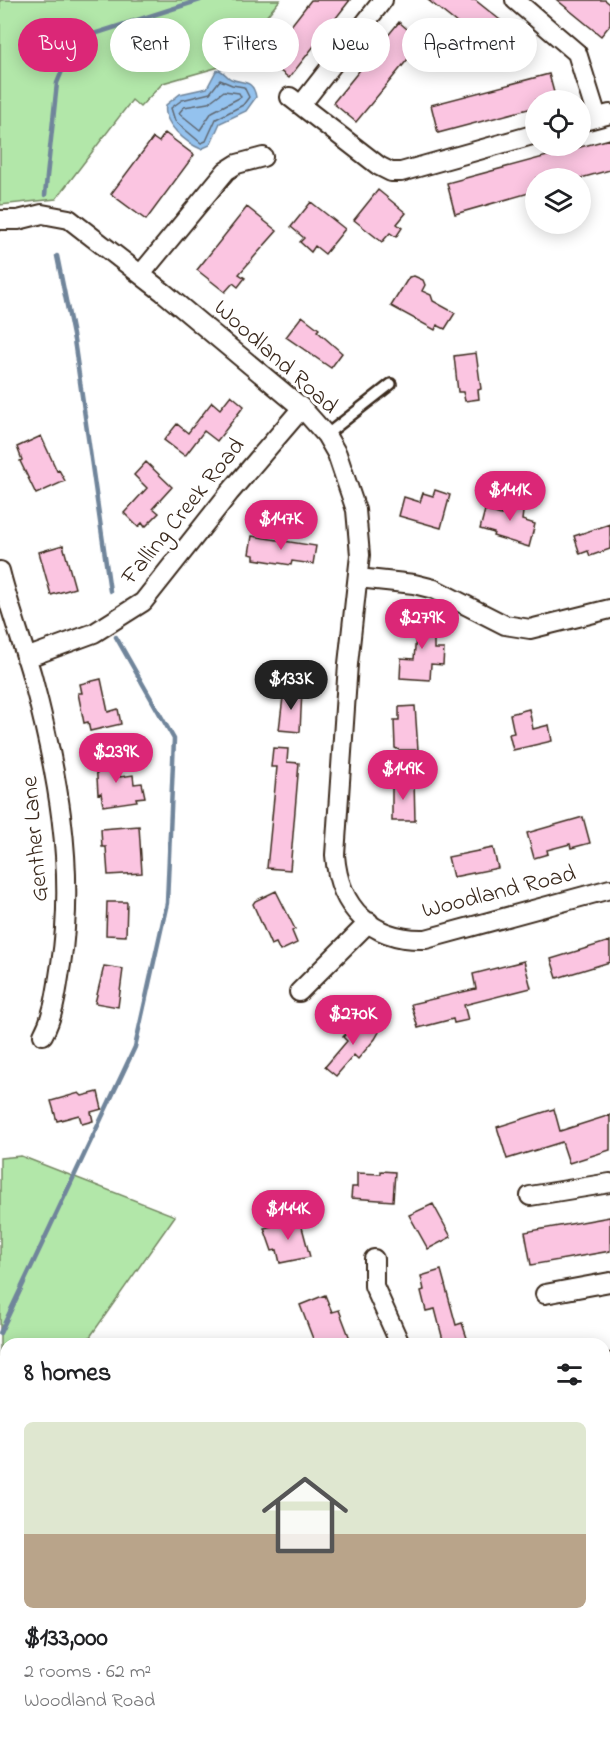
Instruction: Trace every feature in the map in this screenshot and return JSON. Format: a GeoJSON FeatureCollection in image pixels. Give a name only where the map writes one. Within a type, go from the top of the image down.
{"type":"FeatureCollection","features":[{"type":"Feature","properties":{"kind":"street"},"geometry":{"type":"LineString","coordinates":[[383,0],[295,101],[379,166],[391,172],[525,137]]}},
{"type":"Feature","properties":{"kind":"street"},"geometry":{"type":"LineString","coordinates":[[515,0],[577,53],[596,118]]}},
{"type":"Feature","properties":{"kind":"street"},"geometry":{"type":"LineString","coordinates":[[141,274],[226,171],[237,164],[263,157]]}},
{"type":"Feature","properties":{"kind":"street","name":"Woodland Road"},"geometry":{"type":"LineString","coordinates":[[0,220],[56,215],[79,226],[141,274],[302,408],[326,435],[349,483],[356,510],[359,537],[358,578],[348,664],[335,855],[337,873],[347,903],[369,922],[396,936],[426,939],[610,889]]}},
{"type":"Feature","properties":{"kind":"street","name":"Falling Creek Road"},"geometry":{"type":"LineString","coordinates":[[26,658],[94,633],[144,602],[230,492],[302,408]]}},
{"type":"Feature","properties":{"kind":"street","name":"Genther Lane"},"geometry":{"type":"LineString","coordinates":[[0,571],[26,658],[53,764],[67,874],[64,946],[54,1004],[43,1035]]}},
{"type":"Feature","properties":{"kind":"street"},"geometry":{"type":"LineString","coordinates":[[358,578],[414,584],[434,589],[505,625],[530,629],[610,609]]}},
{"type":"Feature","properties":{"kind":"street"},"geometry":{"type":"LineString","coordinates":[[299,992],[369,922]]}},
{"type":"Feature","properties":{"kind":"street"},"geometry":{"type":"LineString","coordinates":[[530,1196],[610,1183]]}},
{"type":"Feature","properties":{"kind":"street"},"geometry":{"type":"LineString","coordinates":[[375,1259],[374,1286],[397,1338]]}},
{"type":"Feature","properties":{"kind":"street"},"geometry":{"type":"LineString","coordinates":[[544,1294],[610,1282]]}},
{"type":"Feature","properties":{"kind":"lane"},"geometry":{"type":"LineString","coordinates":[[326,435],[391,384]]}},
{"type":"Feature","properties":{"kind":"green space"},"geometry":{"type":"Polygon","coordinates":[[[0,0],[280,0],[265,18],[202,18],[202,72],[163,83],[140,107],[132,100],[56,199],[0,205],[0,0]]]}},
{"type":"Feature","properties":{"kind":"green space"},"geometry":{"type":"Polygon","coordinates":[[[21,1156],[175,1216],[89,1338],[0,1338],[0,1158],[21,1156]]]}},
{"type":"Feature","properties":{"kind":"water"},"geometry":{"type":"Polygon","coordinates":[[[215,72],[223,72],[231,79],[253,87],[256,97],[246,111],[220,123],[210,145],[201,149],[176,132],[168,119],[166,105],[180,94],[207,88],[215,72]]]}},
{"type":"Feature","properties":{"kind":"building"},"geometry":{"type":"Polygon","coordinates":[[[311,0],[350,0],[336,18],[311,18],[311,50],[299,65],[299,18],[297,18],[311,0]]]}},
{"type":"Feature","properties":{"kind":"building"},"geometry":{"type":"Polygon","coordinates":[[[428,0],[475,0],[498,18],[451,18],[428,0]]]}},
{"type":"Feature","properties":{"kind":"building"},"geometry":{"type":"Polygon","coordinates":[[[557,0],[605,0],[610,4],[610,25],[601,36],[557,0]]]}},
{"type":"Feature","properties":{"kind":"building"},"geometry":{"type":"Polygon","coordinates":[[[399,22],[402,25],[402,66],[356,122],[333,103],[358,72],[390,72],[390,33],[399,22]]]}},
{"type":"Feature","properties":{"kind":"building"},"geometry":{"type":"Polygon","coordinates":[[[281,72],[294,72],[289,78],[281,72]]]}},
{"type":"Feature","properties":{"kind":"building"},"geometry":{"type":"Polygon","coordinates":[[[549,74],[553,90],[525,90],[525,110],[438,133],[431,105],[549,74]]]}},
{"type":"Feature","properties":{"kind":"building"},"geometry":{"type":"Polygon","coordinates":[[[165,133],[194,155],[146,220],[111,194],[153,138],[159,142],[165,133]]]}},
{"type":"Feature","properties":{"kind":"building"},"geometry":{"type":"Polygon","coordinates":[[[610,139],[610,170],[591,175],[591,168],[525,168],[525,194],[455,214],[447,183],[547,156],[591,156],[591,144],[610,139]]]}},
{"type":"Feature","properties":{"kind":"building"},"geometry":{"type":"Polygon","coordinates":[[[378,190],[406,213],[397,224],[402,228],[396,237],[390,233],[382,242],[354,220],[378,190]]]}},
{"type":"Feature","properties":{"kind":"building"},"geometry":{"type":"Polygon","coordinates":[[[311,202],[345,229],[325,254],[315,246],[311,252],[300,242],[304,238],[291,227],[311,202]]]}},
{"type":"Feature","properties":{"kind":"building"},"geometry":{"type":"Polygon","coordinates":[[[247,207],[277,231],[239,274],[245,278],[238,287],[233,283],[225,292],[197,270],[247,207]]]}},
{"type":"Feature","properties":{"kind":"building"},"geometry":{"type":"Polygon","coordinates":[[[414,276],[423,280],[425,285],[422,291],[431,295],[433,301],[455,313],[445,329],[437,325],[435,330],[391,306],[409,277],[414,276]]]}},
{"type":"Feature","properties":{"kind":"building"},"geometry":{"type":"Polygon","coordinates":[[[302,316],[319,329],[317,331],[342,353],[331,368],[286,337],[302,316]]]}},
{"type":"Feature","properties":{"kind":"building"},"geometry":{"type":"Polygon","coordinates":[[[476,353],[481,389],[478,390],[479,399],[465,401],[463,392],[458,392],[454,356],[476,353]]]}},
{"type":"Feature","properties":{"kind":"building"},"geometry":{"type":"Polygon","coordinates":[[[231,395],[244,406],[217,441],[204,431],[185,456],[164,440],[177,424],[188,433],[212,402],[220,409],[231,395]]]}},
{"type":"Feature","properties":{"kind":"building"},"geometry":{"type":"Polygon","coordinates":[[[41,436],[57,471],[59,470],[65,481],[36,494],[20,461],[22,460],[17,447],[41,436]]]}},
{"type":"Feature","properties":{"kind":"building"},"geometry":{"type":"Polygon","coordinates":[[[146,462],[172,487],[153,508],[159,513],[145,527],[142,523],[138,527],[124,513],[147,488],[134,475],[146,462]]]}},
{"type":"Feature","properties":{"kind":"building"},"geometry":{"type":"Polygon","coordinates":[[[435,490],[450,495],[441,528],[399,516],[404,497],[420,502],[423,493],[433,496],[435,490]]]}},
{"type":"Feature","properties":{"kind":"building"},"geometry":{"type":"Polygon","coordinates":[[[508,492],[525,497],[522,520],[535,524],[529,547],[493,536],[494,533],[480,529],[485,510],[501,515],[508,492]]]}},
{"type":"Feature","properties":{"kind":"building"},"geometry":{"type":"Polygon","coordinates":[[[610,524],[610,549],[590,556],[588,551],[580,554],[574,536],[610,524]]]}},
{"type":"Feature","properties":{"kind":"building"},"geometry":{"type":"Polygon","coordinates":[[[252,536],[316,546],[313,564],[292,561],[291,565],[254,559],[254,555],[249,554],[252,536]]]}},
{"type":"Feature","properties":{"kind":"building"},"geometry":{"type":"Polygon","coordinates":[[[63,545],[75,588],[51,595],[39,552],[63,545]]]}},
{"type":"Feature","properties":{"kind":"building"},"geometry":{"type":"Polygon","coordinates":[[[413,613],[434,615],[434,649],[444,649],[443,665],[431,664],[430,680],[400,678],[401,658],[414,659],[416,636],[411,635],[413,613]]]}},
{"type":"Feature","properties":{"kind":"building"},"geometry":{"type":"Polygon","coordinates":[[[101,679],[108,712],[118,709],[121,724],[90,731],[88,722],[84,723],[78,693],[82,693],[80,684],[101,679]]]}},
{"type":"Feature","properties":{"kind":"building"},"geometry":{"type":"Polygon","coordinates":[[[284,689],[302,690],[300,732],[279,730],[284,689]]]}},
{"type":"Feature","properties":{"kind":"building"},"geometry":{"type":"Polygon","coordinates":[[[415,706],[418,750],[399,750],[395,748],[394,720],[399,720],[399,707],[415,706]]]}},
{"type":"Feature","properties":{"kind":"building"},"geometry":{"type":"Polygon","coordinates":[[[529,709],[533,729],[549,725],[552,741],[513,750],[509,734],[514,733],[510,714],[529,709]]]}},
{"type":"Feature","properties":{"kind":"building"},"geometry":{"type":"Polygon","coordinates":[[[273,748],[288,749],[287,762],[299,763],[290,870],[267,868],[277,767],[271,767],[273,748]]]}},
{"type":"Feature","properties":{"kind":"building"},"geometry":{"type":"Polygon","coordinates":[[[117,758],[120,777],[133,775],[134,784],[142,783],[145,797],[136,798],[137,801],[103,806],[101,793],[98,794],[96,761],[117,758]]]}},
{"type":"Feature","properties":{"kind":"building"},"geometry":{"type":"Polygon","coordinates":[[[392,780],[414,780],[415,821],[392,821],[392,780]]]}},
{"type":"Feature","properties":{"kind":"building"},"geometry":{"type":"Polygon","coordinates":[[[583,817],[590,843],[571,848],[570,844],[547,850],[548,854],[534,858],[527,833],[583,817]]]}},
{"type":"Feature","properties":{"kind":"building"},"geometry":{"type":"Polygon","coordinates":[[[139,826],[142,873],[108,875],[106,847],[102,847],[101,829],[139,826]]]}},
{"type":"Feature","properties":{"kind":"building"},"geometry":{"type":"Polygon","coordinates":[[[493,848],[498,868],[453,877],[448,857],[493,848]]]}},
{"type":"Feature","properties":{"kind":"building"},"geometry":{"type":"Polygon","coordinates":[[[276,891],[295,929],[292,931],[297,943],[280,951],[276,943],[271,945],[253,904],[276,891]]]}},
{"type":"Feature","properties":{"kind":"building"},"geometry":{"type":"Polygon","coordinates":[[[107,902],[127,902],[126,936],[106,935],[107,902]]]}},
{"type":"Feature","properties":{"kind":"building"},"geometry":{"type":"Polygon","coordinates":[[[610,941],[610,962],[557,978],[551,959],[610,941]]]}},
{"type":"Feature","properties":{"kind":"building"},"geometry":{"type":"Polygon","coordinates":[[[524,961],[531,988],[464,1005],[468,1020],[454,1023],[453,1019],[418,1028],[411,1004],[476,989],[473,974],[524,961]]]}},
{"type":"Feature","properties":{"kind":"building"},"geometry":{"type":"Polygon","coordinates":[[[104,966],[123,969],[118,1007],[95,1003],[104,966]]]}},
{"type":"Feature","properties":{"kind":"building"},"geometry":{"type":"Polygon","coordinates":[[[365,1020],[379,1032],[358,1059],[354,1055],[336,1076],[325,1067],[347,1041],[343,1037],[355,1024],[359,1027],[365,1020]]]}},
{"type":"Feature","properties":{"kind":"building"},"geometry":{"type":"Polygon","coordinates":[[[98,1092],[102,1109],[91,1112],[93,1121],[82,1124],[79,1115],[57,1121],[51,1101],[79,1093],[82,1096],[98,1092]]]}},
{"type":"Feature","properties":{"kind":"building"},"geometry":{"type":"Polygon","coordinates":[[[554,1109],[560,1131],[610,1115],[610,1150],[569,1163],[562,1142],[507,1159],[497,1127],[554,1109]]]}},
{"type":"Feature","properties":{"kind":"building"},"geometry":{"type":"Polygon","coordinates":[[[381,1171],[395,1172],[393,1201],[351,1198],[352,1187],[357,1187],[357,1173],[381,1174],[381,1171]]]}},
{"type":"Feature","properties":{"kind":"building"},"geometry":{"type":"Polygon","coordinates":[[[433,1204],[451,1237],[428,1249],[409,1215],[433,1204]]]}},
{"type":"Feature","properties":{"kind":"building"},"geometry":{"type":"Polygon","coordinates":[[[299,1216],[310,1257],[280,1263],[277,1250],[272,1251],[264,1228],[289,1223],[288,1219],[299,1216]]]}},
{"type":"Feature","properties":{"kind":"building"},"geometry":{"type":"Polygon","coordinates":[[[610,1217],[610,1251],[531,1265],[525,1232],[610,1217]]]}},
{"type":"Feature","properties":{"kind":"building"},"geometry":{"type":"Polygon","coordinates":[[[441,1270],[456,1325],[462,1323],[467,1338],[442,1338],[435,1309],[426,1311],[421,1291],[424,1290],[421,1276],[441,1270]]]}},
{"type":"Feature","properties":{"kind":"building"},"geometry":{"type":"Polygon","coordinates":[[[325,1295],[332,1312],[339,1310],[350,1338],[313,1338],[300,1305],[325,1295]]]}},
{"type":"Feature","properties":{"kind":"waterway"},"geometry":{"type":"LineString","coordinates":[[45,195],[57,83],[75,40],[200,0]]}},
{"type":"Feature","properties":{"kind":"waterway"},"geometry":{"type":"LineString","coordinates":[[57,256],[74,340],[110,591]]}},
{"type":"Feature","properties":{"kind":"waterway"},"geometry":{"type":"LineString","coordinates":[[0,1333],[135,1047],[167,903],[174,739],[116,637]]}}]}
